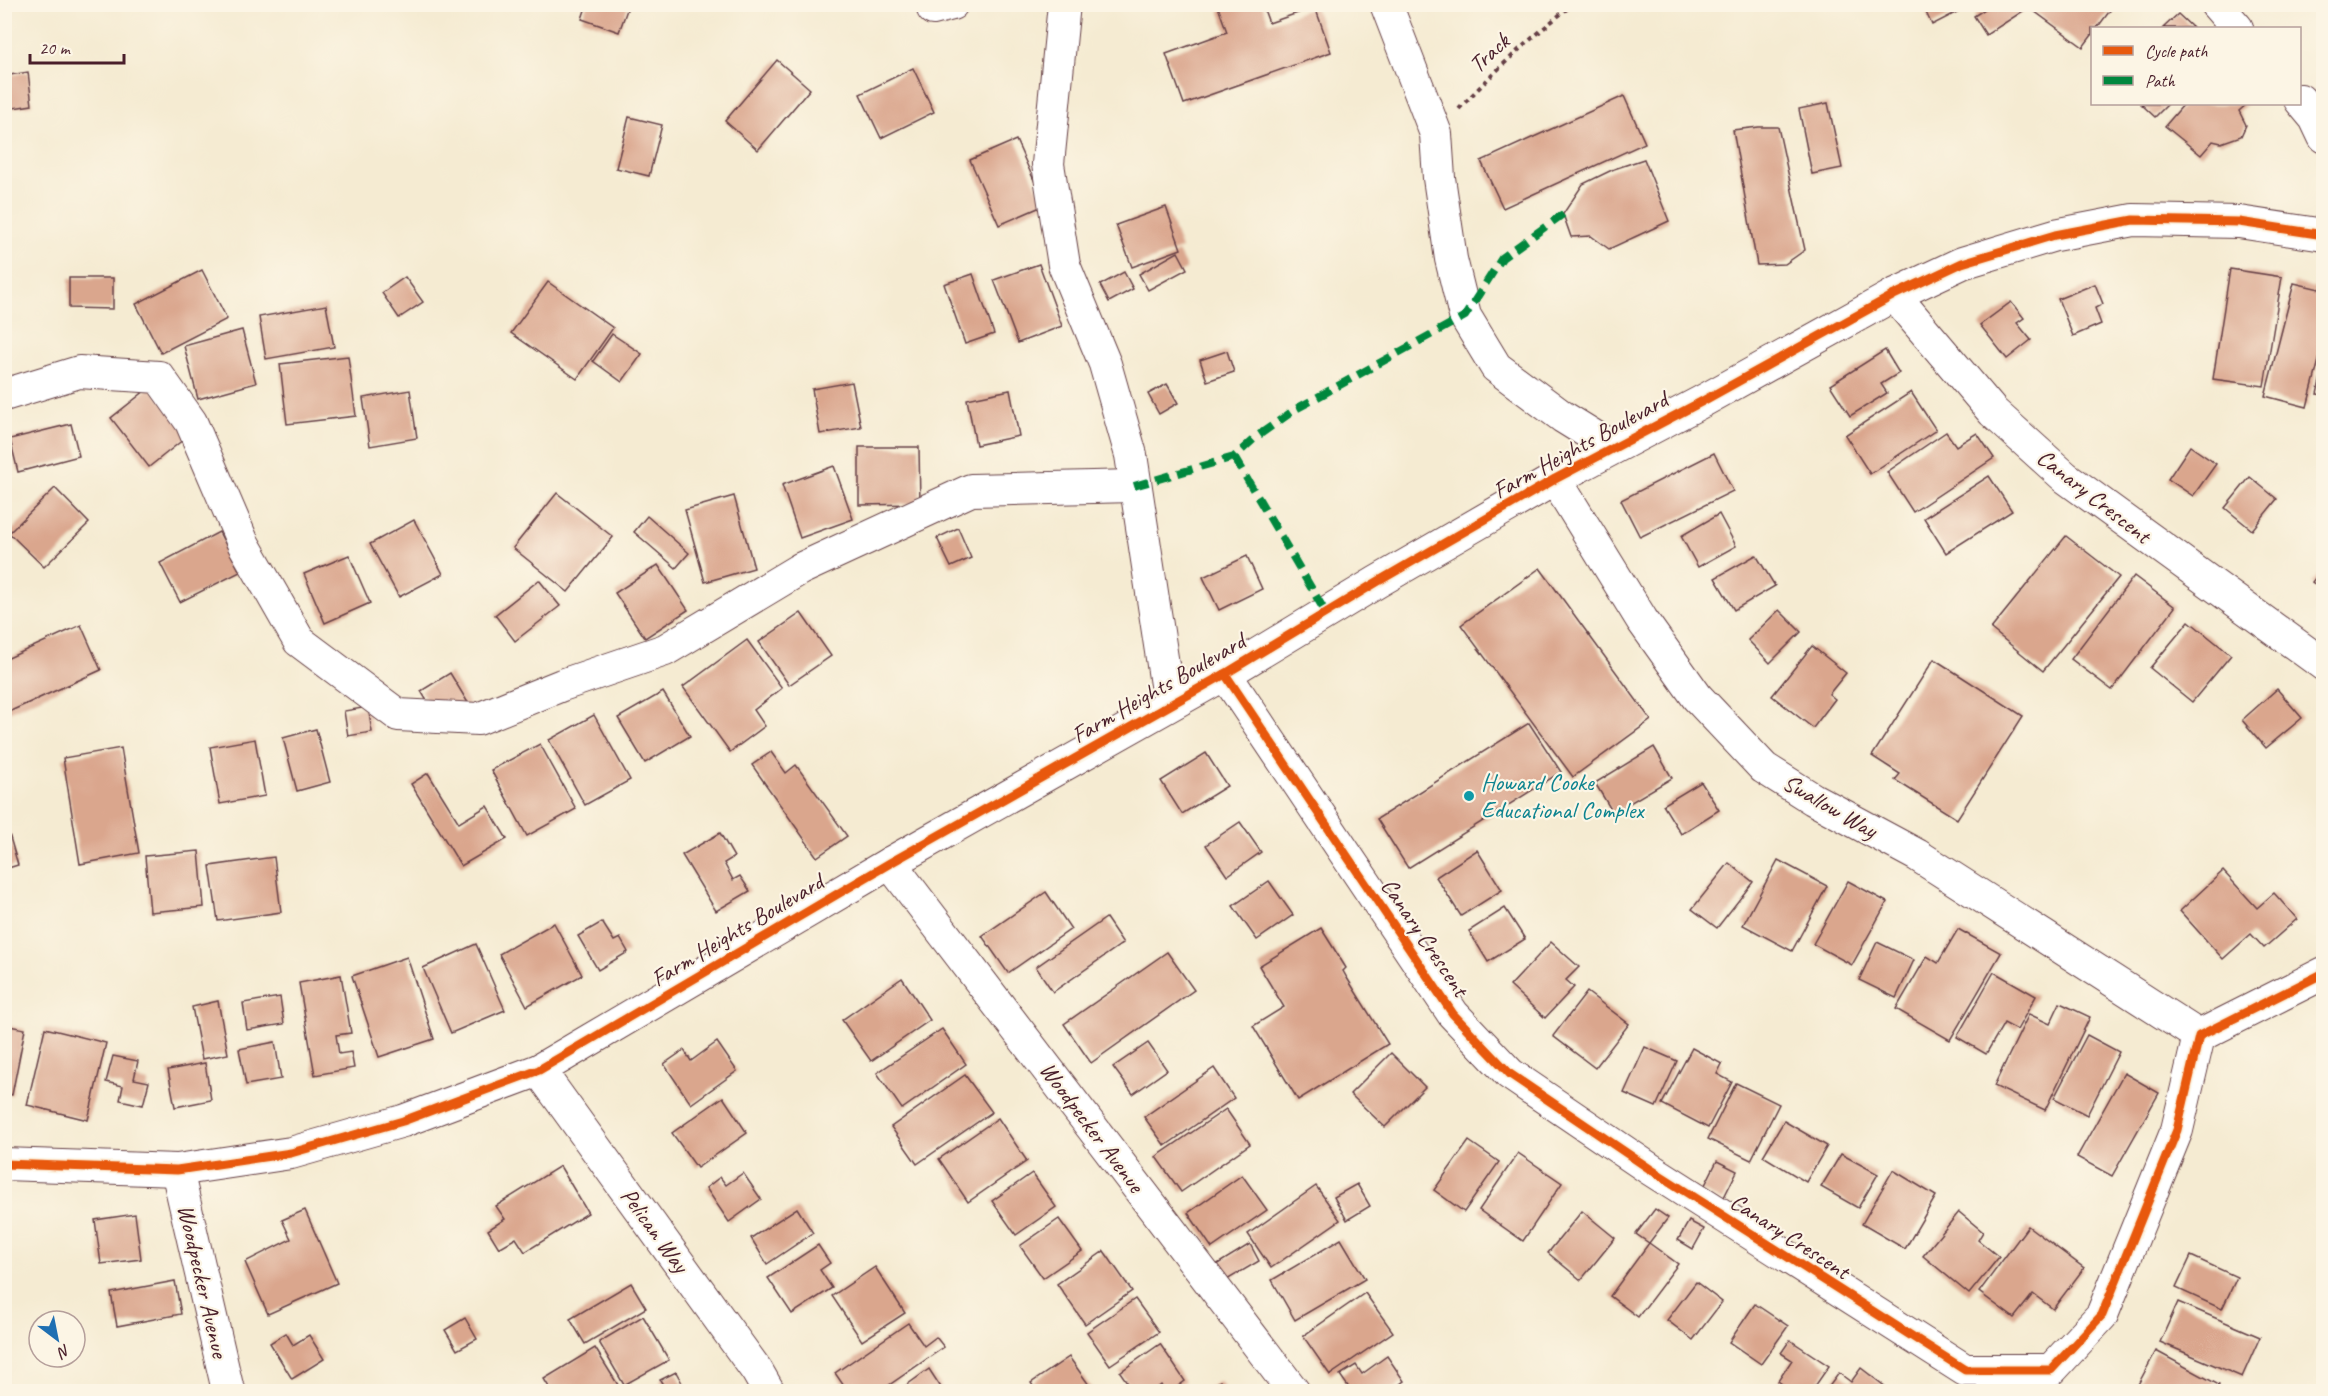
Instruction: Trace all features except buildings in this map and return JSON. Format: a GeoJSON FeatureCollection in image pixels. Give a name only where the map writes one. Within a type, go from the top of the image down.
{"type":"FeatureCollection","features":[{"type":"Feature","properties":{"kind":"street"},"geometry":{"type":"LineString","coordinates":[[1064,4],[1048,164],[1064,265],[1105,364],[1131,456],[1170,704]]}},
{"type":"Feature","properties":{"kind":"street"},"geometry":{"type":"LineString","coordinates":[[1386,4],[1436,134],[1439,178],[1451,259],[1465,316],[1496,367],[1563,417],[1613,448]]}},
{"type":"Feature","properties":{"kind":"street"},"geometry":{"type":"LineString","coordinates":[[2216,4],[2236,27]]}},
{"type":"Feature","properties":{"kind":"street"},"geometry":{"type":"LineString","coordinates":[[2301,101],[2315,118],[2324,137]]}},
{"type":"Feature","properties":{"kind":"street","name":"Farm Heights Boulevard"},"geometry":{"type":"LineString","coordinates":[[4,1164],[177,1170],[291,1153],[404,1120],[539,1070],[890,863],[1225,674],[1367,588],[1555,479],[1894,295],[1962,262],[2055,235],[2133,220],[2239,222],[2324,235]]}},
{"type":"Feature","properties":{"kind":"street","name":"Canary Crescent"},"geometry":{"type":"LineString","coordinates":[[1894,295],[1993,412],[2065,477],[2324,665]]}},
{"type":"Feature","properties":{"kind":"street"},"geometry":{"type":"LineString","coordinates":[[4,395],[79,372],[159,377],[191,422],[243,543],[300,641],[398,715],[478,719],[562,685],[665,650],[800,569],[971,490],[1134,486]]}},
{"type":"Feature","properties":{"kind":"street","name":"Swallow Way"},"geometry":{"type":"LineString","coordinates":[[1555,479],[1642,620],[1697,697],[1764,768],[1814,799],[1917,855],[2199,1036]]}},
{"type":"Feature","properties":{"kind":"street","name":"Canary Crescent"},"geometry":{"type":"LineString","coordinates":[[1225,674],[1453,1014],[1510,1074],[1659,1176],[1965,1370],[2050,1370],[2102,1315],[2177,1130],[2199,1036]]}},
{"type":"Feature","properties":{"kind":"street","name":"Woodpecker Avenue"},"geometry":{"type":"LineString","coordinates":[[890,863],[1293,1392]]}},
{"type":"Feature","properties":{"kind":"street"},"geometry":{"type":"LineString","coordinates":[[2199,1036],[2324,973]]}},
{"type":"Feature","properties":{"kind":"street","name":"Pelican Way"},"geometry":{"type":"LineString","coordinates":[[539,1070],[757,1371],[769,1392]]}},
{"type":"Feature","properties":{"kind":"street","name":"Woodpecker Avenue"},"geometry":{"type":"LineString","coordinates":[[177,1170],[230,1392]]}},
{"type":"Feature","properties":{"kind":"marked path"},"geometry":{"type":"LineString","coordinates":[[1134,486],[1234,457],[1256,437],[1296,409],[1465,316],[1502,258],[1563,214]]}},
{"type":"Feature","properties":{"kind":"marked path"},"geometry":{"type":"LineString","coordinates":[[1234,457],[1326,613]]}},
{"type":"Feature","properties":{"kind":"cycle path"},"geometry":{"type":"LineString","coordinates":[[4,1164],[177,1170],[291,1153],[403,1121],[539,1070],[890,863],[1225,674],[1377,582],[1555,479],[1701,402],[1894,295],[1962,263],[2055,235],[2133,220],[2239,222],[2324,235]]}},
{"type":"Feature","properties":{"kind":"cycle path"},"geometry":{"type":"LineString","coordinates":[[1225,674],[1453,1014],[1510,1074],[1650,1169],[1965,1370],[2051,1370],[2102,1315],[2177,1130],[2199,1036],[2324,973]]}},
{"type":"Feature","properties":{"kind":"place","name":"Howard Cooke Educational Complex"},"geometry":{"type":"Point","coordinates":[1469,796]}}]}
